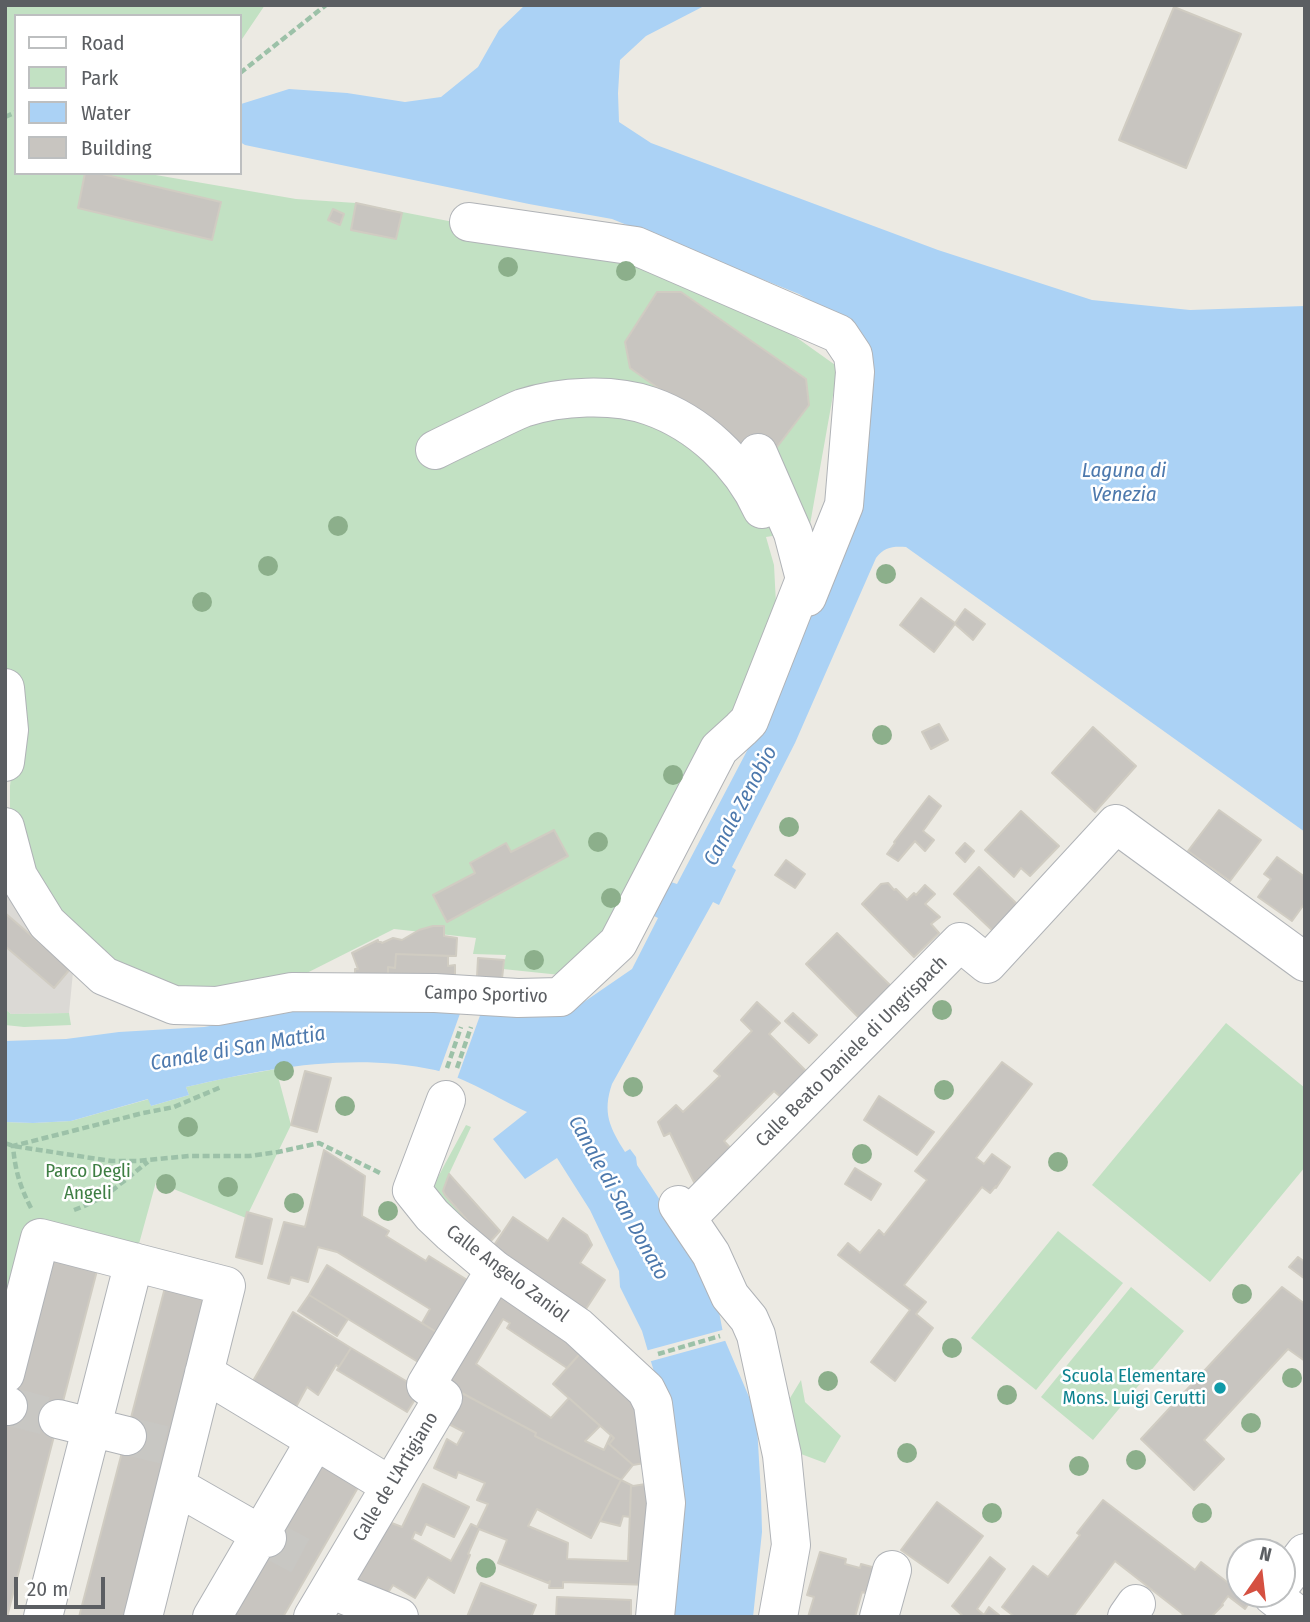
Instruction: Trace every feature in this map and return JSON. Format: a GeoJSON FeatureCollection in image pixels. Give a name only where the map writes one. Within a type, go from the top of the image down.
{"type":"FeatureCollection","features":[{"type":"Feature","properties":{"kind":"street"},"geometry":{"type":"LineString","coordinates":[[470,222],[636,246],[839,334],[853,355],[855,372],[844,505],[756,724],[676,875],[670,879],[650,915],[650,923],[629,964],[564,1009],[517,1007],[518,998]]}},
{"type":"Feature","properties":{"kind":"street"},"geometry":{"type":"LineString","coordinates":[[435,450],[521,409],[546,402],[601,398],[649,405],[709,440],[742,474],[754,491],[772,536],[792,612]]}},
{"type":"Feature","properties":{"kind":"street","name":"Campo Sportivo"},"geometry":{"type":"LineString","coordinates":[[5,827],[18,876],[47,923],[104,976],[174,1005],[217,1006],[292,992],[435,993],[467,1020],[518,998],[560,997],[618,943],[719,749],[749,721],[805,579],[793,533],[758,453]]}},
{"type":"Feature","properties":{"kind":"street"},"geometry":{"type":"LineString","coordinates":[[5,688],[9,730],[5,762]]}},
{"type":"Feature","properties":{"kind":"street","name":"Calle Beato Daniele di Ungrispach"},"geometry":{"type":"LineString","coordinates":[[741,1330],[749,1320],[730,1296],[682,1212],[960,943],[987,964],[1116,824],[1305,962]]}},
{"type":"Feature","properties":{"kind":"street"},"geometry":{"type":"LineString","coordinates":[[412,1189],[448,1084]]}},
{"type":"Feature","properties":{"kind":"street","name":"Calle Angelo Zaniol"},"geometry":{"type":"LineString","coordinates":[[412,1189],[432,1215],[495,1269],[578,1326],[631,1372]]}},
{"type":"Feature","properties":{"kind":"street"},"geometry":{"type":"LineString","coordinates":[[6,1395],[40,1233],[134,1262],[226,1286],[181,1449],[176,1486],[143,1617]]}},
{"type":"Feature","properties":{"kind":"street"},"geometry":{"type":"LineString","coordinates":[[43,1617],[134,1262]]}},
{"type":"Feature","properties":{"kind":"street","name":"Calle de L'Artigiano"},"geometry":{"type":"LineString","coordinates":[[323,1586],[391,1486],[443,1398],[426,1384],[495,1269]]}},
{"type":"Feature","properties":{"kind":"street"},"geometry":{"type":"LineString","coordinates":[[741,1330],[759,1346],[782,1455],[791,1545],[779,1617]]}},
{"type":"Feature","properties":{"kind":"street"},"geometry":{"type":"LineString","coordinates":[[631,1372],[653,1404],[666,1503],[654,1617]]}},
{"type":"Feature","properties":{"kind":"street"},"geometry":{"type":"LineString","coordinates":[[204,1373],[391,1486]]}},
{"type":"Feature","properties":{"kind":"street"},"geometry":{"type":"LineString","coordinates":[[212,1617],[264,1536],[315,1441]]}},
{"type":"Feature","properties":{"kind":"street"},"geometry":{"type":"LineString","coordinates":[[176,1486],[264,1536]]}},
{"type":"Feature","properties":{"kind":"street"},"geometry":{"type":"LineString","coordinates":[[1296,1568],[1305,1553]]}},
{"type":"Feature","properties":{"kind":"street"},"geometry":{"type":"LineString","coordinates":[[879,1617],[892,1570]]}},
{"type":"Feature","properties":{"kind":"street"},"geometry":{"type":"LineString","coordinates":[[323,1586],[399,1617]]}},
{"type":"Feature","properties":{"kind":"path"},"geometry":{"type":"LineString","coordinates":[[242,71],[326,5]]}},
{"type":"Feature","properties":{"kind":"path"},"geometry":{"type":"LineString","coordinates":[[448,1084],[467,1020]]}},
{"type":"Feature","properties":{"kind":"path"},"geometry":{"type":"LineString","coordinates":[[448,1084],[467,1020]]}},
{"type":"Feature","properties":{"kind":"path"},"geometry":{"type":"LineString","coordinates":[[13,1146],[174,1108],[221,1087]]}},
{"type":"Feature","properties":{"kind":"path"},"geometry":{"type":"LineString","coordinates":[[5,1143],[111,1161],[149,1161],[189,1156],[249,1156],[319,1143],[412,1189]]}},
{"type":"Feature","properties":{"kind":"path"},"geometry":{"type":"LineString","coordinates":[[13,1146],[15,1170],[40,1233]]}},
{"type":"Feature","properties":{"kind":"path"},"geometry":{"type":"LineString","coordinates":[[40,1233],[47,1219],[57,1213],[74,1210],[96,1201],[149,1161]]}},
{"type":"Feature","properties":{"kind":"path"},"geometry":{"type":"LineString","coordinates":[[631,1372],[741,1330]]}},
{"type":"Feature","properties":{"kind":"shaded area"},"geometry":{"type":"Polygon","coordinates":[[[5,889],[74,962],[69,1013],[11,1014],[5,1009],[5,889]]]}},
{"type":"Feature","properties":{"kind":"green space"},"geometry":{"type":"Polygon","coordinates":[[[5,5],[265,5],[242,39],[242,14],[14,14],[14,175],[156,175],[296,199],[356,203],[664,263],[720,283],[838,367],[809,530],[766,537],[774,565],[776,604],[766,649],[609,936],[570,976],[503,969],[506,955],[473,954],[476,938],[394,929],[285,984],[217,997],[127,976],[56,919],[10,823],[10,786],[15,742],[5,673],[5,5]]]}},
{"type":"Feature","properties":{"kind":"green space"},"geometry":{"type":"Polygon","coordinates":[[[5,1009],[11,1014],[69,1013],[71,1025],[5,1025],[5,1009]]]}},
{"type":"Feature","properties":{"kind":"green space"},"geometry":{"type":"Polygon","coordinates":[[[1226,1023],[1305,1088],[1305,1167],[1210,1282],[1092,1185],[1226,1023]]]}},
{"type":"Feature","properties":{"kind":"green space","name":"Parco Degli Angeli"},"geometry":{"type":"Polygon","coordinates":[[[276,1069],[291,1125],[246,1218],[156,1182],[134,1262],[30,1233],[5,1328],[5,1122],[71,1121],[149,1099],[151,1106],[189,1095],[186,1087],[276,1069]]]}},
{"type":"Feature","properties":{"kind":"green space"},"geometry":{"type":"Polygon","coordinates":[[[466,1125],[471,1127],[443,1191],[488,1244],[432,1188],[466,1125]]]}},
{"type":"Feature","properties":{"kind":"green space"},"geometry":{"type":"Polygon","coordinates":[[[1058,1231],[1123,1283],[1036,1390],[971,1338],[1058,1231]]]}},
{"type":"Feature","properties":{"kind":"green space"},"geometry":{"type":"Polygon","coordinates":[[[1131,1287],[1184,1331],[1093,1440],[1041,1397],[1131,1287]]]}},
{"type":"Feature","properties":{"kind":"green space"},"geometry":{"type":"Polygon","coordinates":[[[801,1380],[805,1402],[841,1436],[825,1463],[801,1454],[787,1403],[801,1380]]]}},
{"type":"Feature","properties":{"kind":"water","name":"Laguna di Venezia"},"geometry":{"type":"Polygon","coordinates":[[[525,5],[706,5],[646,36],[620,60],[619,122],[651,143],[938,250],[1092,300],[1190,310],[1305,306],[1305,832],[906,547],[889,548],[876,558],[795,743],[732,867],[736,870],[719,905],[713,902],[612,1084],[608,1112],[615,1135],[625,1152],[630,1149],[636,1157],[637,1165],[677,1226],[716,1296],[724,1338],[752,1404],[757,1426],[762,1532],[753,1617],[663,1617],[657,1382],[642,1331],[620,1287],[619,1271],[590,1210],[557,1158],[525,1179],[493,1139],[527,1112],[469,1083],[435,1070],[373,1062],[341,1062],[216,1080],[186,1087],[189,1095],[151,1106],[148,1099],[71,1121],[5,1122],[5,1041],[66,1039],[119,1032],[204,1027],[292,1012],[329,1010],[484,1011],[565,1015],[632,969],[658,918],[654,916],[671,882],[677,884],[760,726],[844,519],[853,326],[799,294],[612,219],[242,143],[242,104],[289,89],[347,93],[405,102],[441,97],[478,67],[499,30],[525,5]]]}},
{"type":"Feature","properties":{"kind":"pier"},"geometry":{"type":"Polygon","coordinates":[[[462,1008],[482,1010],[457,1079],[439,1072],[462,1008]]]}},
{"type":"Feature","properties":{"kind":"pier"},"geometry":{"type":"Polygon","coordinates":[[[726,1329],[728,1340],[648,1362],[645,1351],[726,1329]]]}},
{"type":"Feature","properties":{"kind":"building"},"geometry":{"type":"Polygon","coordinates":[[[1174,7],[1241,34],[1186,168],[1119,140],[1174,7]]]}},
{"type":"Feature","properties":{"kind":"building"},"geometry":{"type":"Polygon","coordinates":[[[85,175],[106,175],[221,202],[212,240],[78,208],[85,175]]]}},
{"type":"Feature","properties":{"kind":"building"},"geometry":{"type":"Polygon","coordinates":[[[356,203],[402,213],[396,239],[351,230],[356,203]]]}},
{"type":"Feature","properties":{"kind":"building"},"geometry":{"type":"Polygon","coordinates":[[[333,209],[344,214],[340,225],[328,220],[333,209]]]}},
{"type":"Feature","properties":{"kind":"building"},"geometry":{"type":"Polygon","coordinates":[[[657,292],[681,292],[806,379],[809,405],[774,451],[752,455],[630,368],[625,342],[657,292]]]}},
{"type":"Feature","properties":{"kind":"building"},"geometry":{"type":"Polygon","coordinates":[[[921,598],[955,623],[965,609],[985,624],[973,640],[955,624],[934,652],[900,625],[921,598]]]}},
{"type":"Feature","properties":{"kind":"building"},"geometry":{"type":"Polygon","coordinates":[[[939,724],[948,740],[931,749],[922,732],[939,724]]]}},
{"type":"Feature","properties":{"kind":"building"},"geometry":{"type":"Polygon","coordinates":[[[1093,727],[1136,766],[1095,812],[1052,773],[1093,727]]]}},
{"type":"Feature","properties":{"kind":"building"},"geometry":{"type":"Polygon","coordinates":[[[929,796],[941,806],[923,831],[934,840],[925,851],[915,841],[898,861],[887,854],[929,796]]]}},
{"type":"Feature","properties":{"kind":"building"},"geometry":{"type":"Polygon","coordinates":[[[1219,810],[1261,840],[1230,881],[1188,851],[1219,810]]]}},
{"type":"Feature","properties":{"kind":"building"},"geometry":{"type":"Polygon","coordinates":[[[1021,811],[1059,846],[1030,876],[1021,868],[1014,877],[985,850],[1021,811]]]}},
{"type":"Feature","properties":{"kind":"building"},"geometry":{"type":"Polygon","coordinates":[[[554,830],[568,856],[447,922],[433,895],[475,873],[470,863],[506,843],[511,852],[554,830]]]}},
{"type":"Feature","properties":{"kind":"building"},"geometry":{"type":"Polygon","coordinates":[[[965,843],[974,851],[965,862],[956,853],[965,843]]]}},
{"type":"Feature","properties":{"kind":"building"},"geometry":{"type":"Polygon","coordinates":[[[1277,857],[1305,877],[1305,903],[1292,921],[1258,897],[1271,879],[1264,874],[1277,857]]]}},
{"type":"Feature","properties":{"kind":"building"},"geometry":{"type":"Polygon","coordinates":[[[786,860],[805,874],[795,888],[775,875],[786,860]]]}},
{"type":"Feature","properties":{"kind":"building"},"geometry":{"type":"Polygon","coordinates":[[[979,867],[1018,905],[994,932],[954,894],[979,867]]]}},
{"type":"Feature","properties":{"kind":"building"},"geometry":{"type":"Polygon","coordinates":[[[888,883],[907,900],[925,885],[935,894],[925,904],[940,917],[931,924],[939,933],[914,957],[862,904],[881,884],[888,883]]]}},
{"type":"Feature","properties":{"kind":"building"},"geometry":{"type":"Polygon","coordinates":[[[5,913],[70,969],[54,988],[5,946],[5,913]]]}},
{"type":"Feature","properties":{"kind":"building"},"geometry":{"type":"Polygon","coordinates":[[[444,926],[444,936],[457,938],[456,956],[396,954],[395,968],[388,967],[388,978],[355,980],[355,969],[358,969],[352,953],[378,940],[382,943],[393,938],[402,940],[419,930],[444,926]]]}},
{"type":"Feature","properties":{"kind":"building"},"geometry":{"type":"Polygon","coordinates":[[[837,933],[895,990],[863,1022],[806,964],[837,933]]]}},
{"type":"Feature","properties":{"kind":"building"},"geometry":{"type":"Polygon","coordinates":[[[396,954],[448,956],[448,966],[455,965],[455,976],[388,974],[388,967],[395,968],[396,954]]]}},
{"type":"Feature","properties":{"kind":"building"},"geometry":{"type":"Polygon","coordinates":[[[478,958],[504,960],[502,979],[477,977],[478,958]]]}},
{"type":"Feature","properties":{"kind":"building"},"geometry":{"type":"Polygon","coordinates":[[[757,1002],[780,1023],[769,1034],[810,1075],[784,1100],[774,1091],[724,1141],[734,1152],[716,1169],[694,1182],[670,1133],[664,1136],[658,1122],[676,1105],[683,1112],[720,1076],[714,1071],[752,1031],[741,1020],[757,1002]]]}},
{"type":"Feature","properties":{"kind":"building"},"geometry":{"type":"Polygon","coordinates":[[[793,1013],[817,1035],[809,1043],[785,1021],[793,1013]]]}},
{"type":"Feature","properties":{"kind":"building"},"geometry":{"type":"Polygon","coordinates":[[[1002,1062],[1032,1084],[976,1158],[984,1164],[992,1154],[1010,1167],[990,1193],[982,1187],[904,1285],[926,1302],[916,1314],[933,1328],[895,1381],[871,1362],[910,1310],[838,1255],[848,1243],[860,1253],[879,1230],[884,1235],[927,1180],[915,1171],[1002,1062]]]}},
{"type":"Feature","properties":{"kind":"building"},"geometry":{"type":"Polygon","coordinates":[[[305,1071],[331,1078],[317,1132],[291,1125],[305,1071]]]}},
{"type":"Feature","properties":{"kind":"building"},"geometry":{"type":"Polygon","coordinates":[[[879,1096],[934,1132],[917,1155],[864,1120],[879,1096]]]}},
{"type":"Feature","properties":{"kind":"building"},"geometry":{"type":"Polygon","coordinates":[[[324,1150],[365,1176],[362,1216],[389,1231],[386,1236],[426,1261],[429,1256],[472,1283],[441,1335],[422,1323],[430,1309],[337,1252],[318,1247],[308,1282],[291,1277],[289,1284],[268,1278],[284,1222],[305,1227],[324,1150]]]}},
{"type":"Feature","properties":{"kind":"building"},"geometry":{"type":"Polygon","coordinates":[[[855,1168],[881,1184],[871,1200],[845,1184],[855,1168]]]}},
{"type":"Feature","properties":{"kind":"building"},"geometry":{"type":"Polygon","coordinates":[[[449,1174],[500,1231],[488,1244],[445,1195],[443,1191],[449,1174]]]}},
{"type":"Feature","properties":{"kind":"building"},"geometry":{"type":"Polygon","coordinates":[[[247,1212],[272,1219],[262,1264],[236,1257],[247,1212]]]}},
{"type":"Feature","properties":{"kind":"building"},"geometry":{"type":"Polygon","coordinates":[[[513,1217],[548,1241],[563,1218],[587,1235],[592,1245],[580,1263],[605,1280],[582,1315],[490,1251],[513,1217]]]}},
{"type":"Feature","properties":{"kind":"building"},"geometry":{"type":"Polygon","coordinates":[[[50,1246],[100,1259],[5,1617],[5,1417],[50,1246]]]}},
{"type":"Feature","properties":{"kind":"building"},"geometry":{"type":"Polygon","coordinates":[[[1298,1257],[1305,1262],[1305,1279],[1289,1267],[1298,1257]]]}},
{"type":"Feature","properties":{"kind":"building"},"geometry":{"type":"Polygon","coordinates":[[[327,1265],[441,1335],[423,1365],[309,1295],[327,1265]]]}},
{"type":"Feature","properties":{"kind":"building"},"geometry":{"type":"Polygon","coordinates":[[[168,1276],[220,1289],[134,1617],[79,1617],[168,1276]]]}},
{"type":"Feature","properties":{"kind":"building","name":"Scuola Elementare Mons. Luigi Cerutti"},"geometry":{"type":"Polygon","coordinates":[[[1282,1287],[1305,1304],[1305,1361],[1288,1349],[1204,1440],[1224,1459],[1194,1490],[1141,1439],[1282,1287]]]}},
{"type":"Feature","properties":{"kind":"building"},"geometry":{"type":"Polygon","coordinates":[[[497,1288],[585,1348],[567,1368],[507,1328],[510,1323],[503,1319],[476,1364],[551,1418],[569,1398],[600,1426],[585,1441],[604,1450],[611,1435],[614,1438],[609,1444],[633,1465],[621,1480],[439,1383],[497,1288]]]}},
{"type":"Feature","properties":{"kind":"building"},"geometry":{"type":"Polygon","coordinates":[[[309,1295],[348,1319],[337,1336],[298,1311],[309,1295]]]}},
{"type":"Feature","properties":{"kind":"building"},"geometry":{"type":"Polygon","coordinates":[[[293,1312],[351,1348],[339,1367],[336,1365],[318,1395],[307,1387],[296,1407],[253,1381],[293,1312]]]}},
{"type":"Feature","properties":{"kind":"building"},"geometry":{"type":"Polygon","coordinates":[[[351,1348],[421,1390],[407,1412],[337,1370],[351,1348]]]}},
{"type":"Feature","properties":{"kind":"building"},"geometry":{"type":"Polygon","coordinates":[[[585,1348],[647,1404],[656,1461],[633,1465],[609,1444],[614,1438],[553,1384],[585,1348]]]}},
{"type":"Feature","properties":{"kind":"building"},"geometry":{"type":"Polygon","coordinates":[[[460,1392],[536,1433],[535,1436],[621,1480],[591,1538],[537,1509],[528,1526],[568,1543],[567,1559],[628,1561],[631,1485],[659,1482],[649,1585],[563,1582],[563,1588],[549,1588],[550,1581],[548,1583],[498,1563],[507,1540],[479,1529],[454,1593],[428,1577],[415,1598],[393,1585],[384,1599],[354,1581],[389,1522],[402,1527],[423,1484],[469,1507],[454,1537],[426,1524],[421,1535],[415,1532],[412,1539],[451,1561],[471,1524],[477,1527],[488,1504],[477,1500],[485,1483],[458,1472],[456,1478],[434,1468],[447,1439],[457,1445],[464,1432],[443,1421],[460,1392]]]}},
{"type":"Feature","properties":{"kind":"building"},"geometry":{"type":"Polygon","coordinates":[[[314,1457],[360,1484],[283,1617],[221,1617],[314,1457]]]}},
{"type":"Feature","properties":{"kind":"building"},"geometry":{"type":"Polygon","coordinates":[[[621,1480],[631,1485],[630,1517],[623,1516],[620,1526],[600,1521],[621,1480]]]}},
{"type":"Feature","properties":{"kind":"building"},"geometry":{"type":"Polygon","coordinates":[[[1103,1500],[1195,1570],[1201,1562],[1226,1581],[1226,1599],[1211,1617],[1181,1617],[1183,1614],[1115,1561],[1073,1617],[1015,1617],[1002,1607],[1033,1566],[1048,1577],[1080,1535],[1077,1533],[1103,1500]]]}},
{"type":"Feature","properties":{"kind":"building"},"geometry":{"type":"Polygon","coordinates":[[[937,1502],[983,1536],[948,1583],[901,1550],[937,1502]]]}},
{"type":"Feature","properties":{"kind":"building"},"geometry":{"type":"Polygon","coordinates":[[[820,1552],[846,1559],[845,1564],[860,1568],[861,1564],[883,1570],[876,1596],[862,1592],[855,1617],[808,1617],[814,1597],[807,1595],[820,1552]]]}},
{"type":"Feature","properties":{"kind":"building"},"geometry":{"type":"Polygon","coordinates":[[[990,1557],[1005,1569],[977,1609],[984,1615],[989,1607],[999,1615],[964,1617],[952,1606],[990,1557]]]}},
{"type":"Feature","properties":{"kind":"building"},"geometry":{"type":"Polygon","coordinates":[[[481,1583],[536,1605],[531,1617],[467,1617],[481,1583]]]}},
{"type":"Feature","properties":{"kind":"building"},"geometry":{"type":"Polygon","coordinates":[[[557,1597],[631,1600],[631,1617],[556,1617],[557,1597]]]}},
{"type":"Feature","properties":{"kind":"tunnel"},"geometry":{"type":"LineString","coordinates":[[8,1406],[58,1419]]}},
{"type":"Feature","properties":{"kind":"tunnel"},"geometry":{"type":"LineString","coordinates":[[127,1436],[178,1448]]}},
{"type":"Feature","properties":{"kind":"tunnel"},"geometry":{"type":"LineString","coordinates":[[267,1538],[314,1563]]}},
{"type":"Feature","properties":{"kind":"place","name":"Scuola Elementare Mons. Luigi Cerutti"},"geometry":{"type":"Point","coordinates":[1220,1388]}},
{"type":"Feature","properties":{"kind":"water label","name":"Canale Zenobio"},"geometry":{"type":"Point","coordinates":[741,806]}},
{"type":"Feature","properties":{"kind":"water label","name":"Canale di San Mattia"},"geometry":{"type":"Point","coordinates":[238,1049]}},
{"type":"Feature","properties":{"kind":"water label","name":"Canale di San Donato"},"geometry":{"type":"Point","coordinates":[618,1198]}}]}
